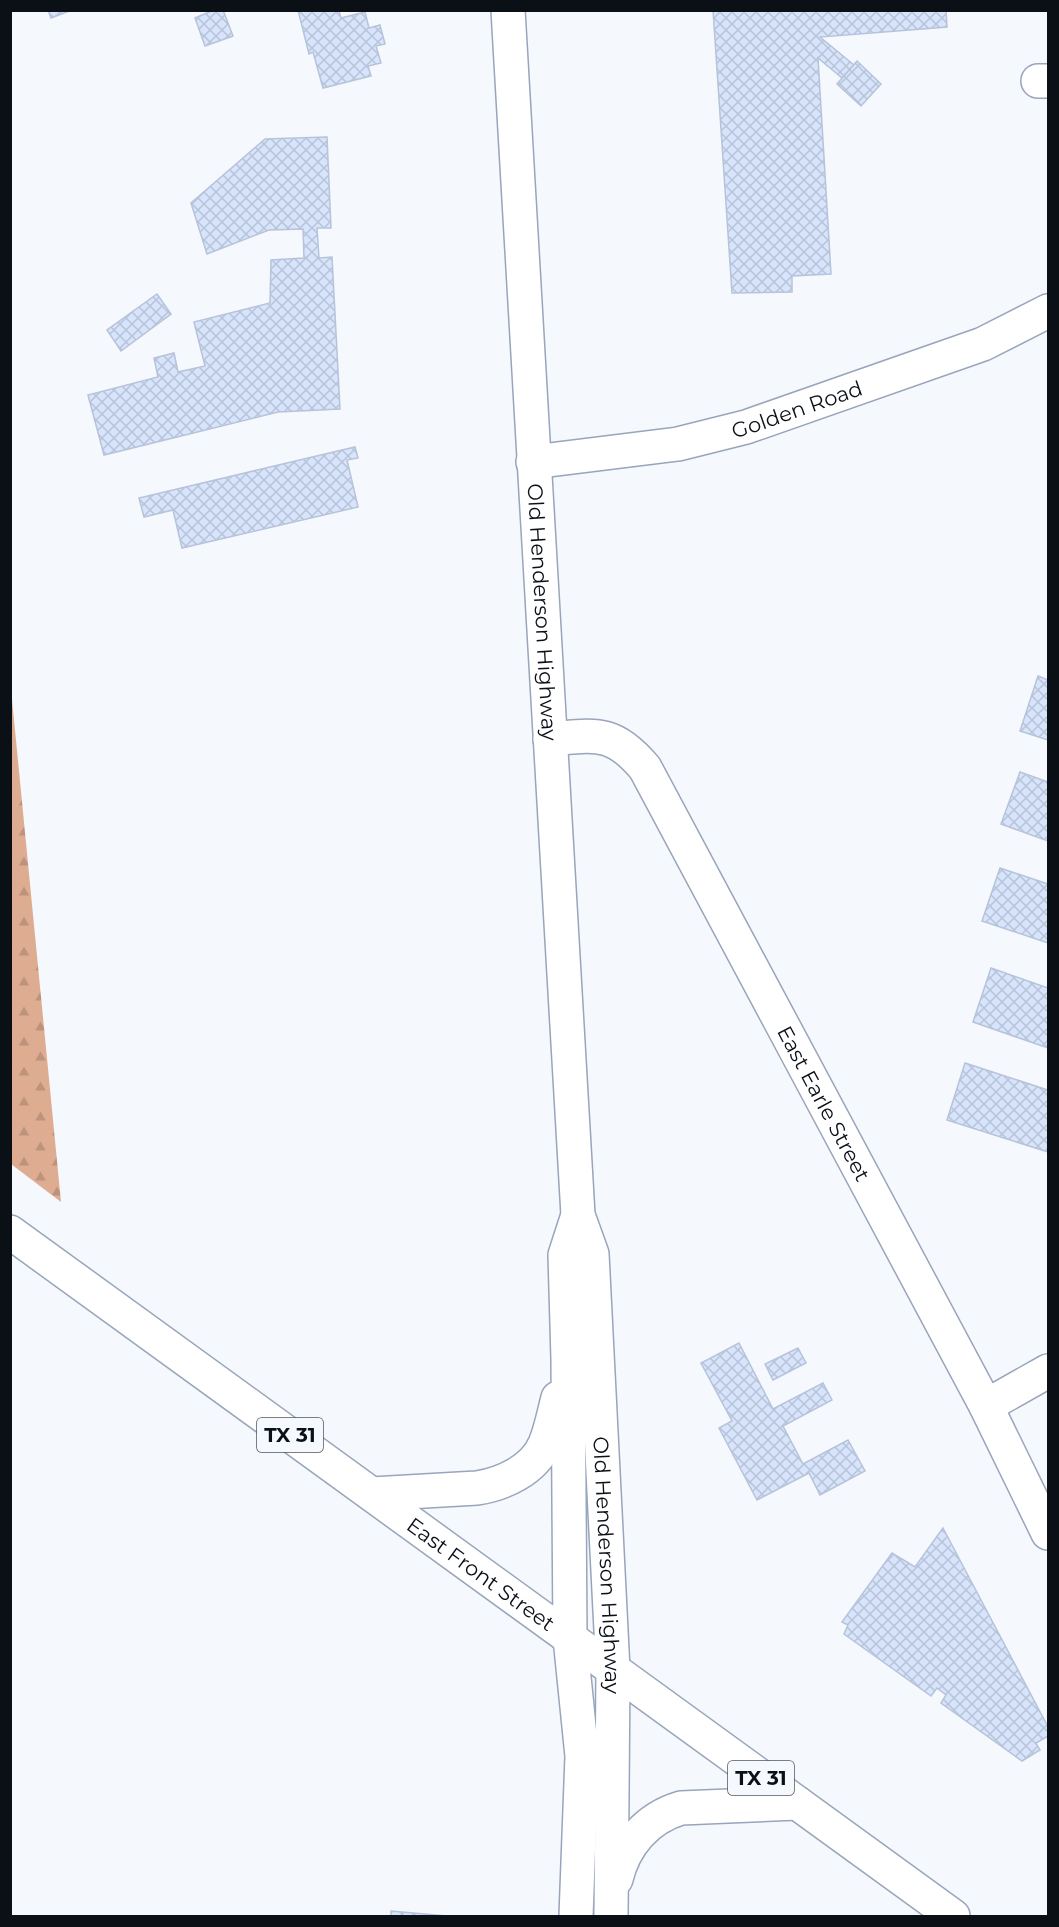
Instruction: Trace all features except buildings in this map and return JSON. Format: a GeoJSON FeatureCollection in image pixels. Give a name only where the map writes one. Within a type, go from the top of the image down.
{"type":"FeatureCollection","features":[{"type":"Feature","properties":{"kind":"main road","name":"Old Henderson Highway"},"geometry":{"type":"LineString","coordinates":[[508,10],[578,1215],[592,1254],[613,1670],[611,1907]]}},
{"type":"Feature","properties":{"kind":"main road","name":"Golden Road"},"geometry":{"type":"LineString","coordinates":[[533,462],[669,445],[746,427],[983,344],[1048,311]]}},
{"type":"Feature","properties":{"kind":"main road","name":"East Earle Street"},"geometry":{"type":"LineString","coordinates":[[550,739],[605,737],[618,742],[645,768],[986,1406],[1048,1533]]}},
{"type":"Feature","properties":{"kind":"main road","name":"Old Henderson Highway"},"geometry":{"type":"LineString","coordinates":[[576,1917],[582,1756],[570,1638],[565,1255],[578,1215]]}},
{"type":"Feature","properties":{"kind":"main road","name":"East Front Street"},"geometry":{"type":"LineString","coordinates":[[10,1232],[953,1917]]}},
{"type":"Feature","properties":{"kind":"main road"},"geometry":{"type":"LineString","coordinates":[[372,1494],[492,1486],[517,1474],[536,1459],[545,1444],[568,1359]]}},
{"type":"Feature","properties":{"kind":"main road"},"geometry":{"type":"LineString","coordinates":[[986,1406],[1048,1371]]}},
{"type":"Feature","properties":{"kind":"main road"},"geometry":{"type":"LineString","coordinates":[[611,1907],[620,1863],[627,1848],[650,1824],[665,1813],[681,1808],[797,1803]]}},
{"type":"Feature","properties":{"kind":"green space"},"geometry":{"type":"Polygon","coordinates":[[[11,689],[61,1202],[11,1164],[11,689]]]}}]}
